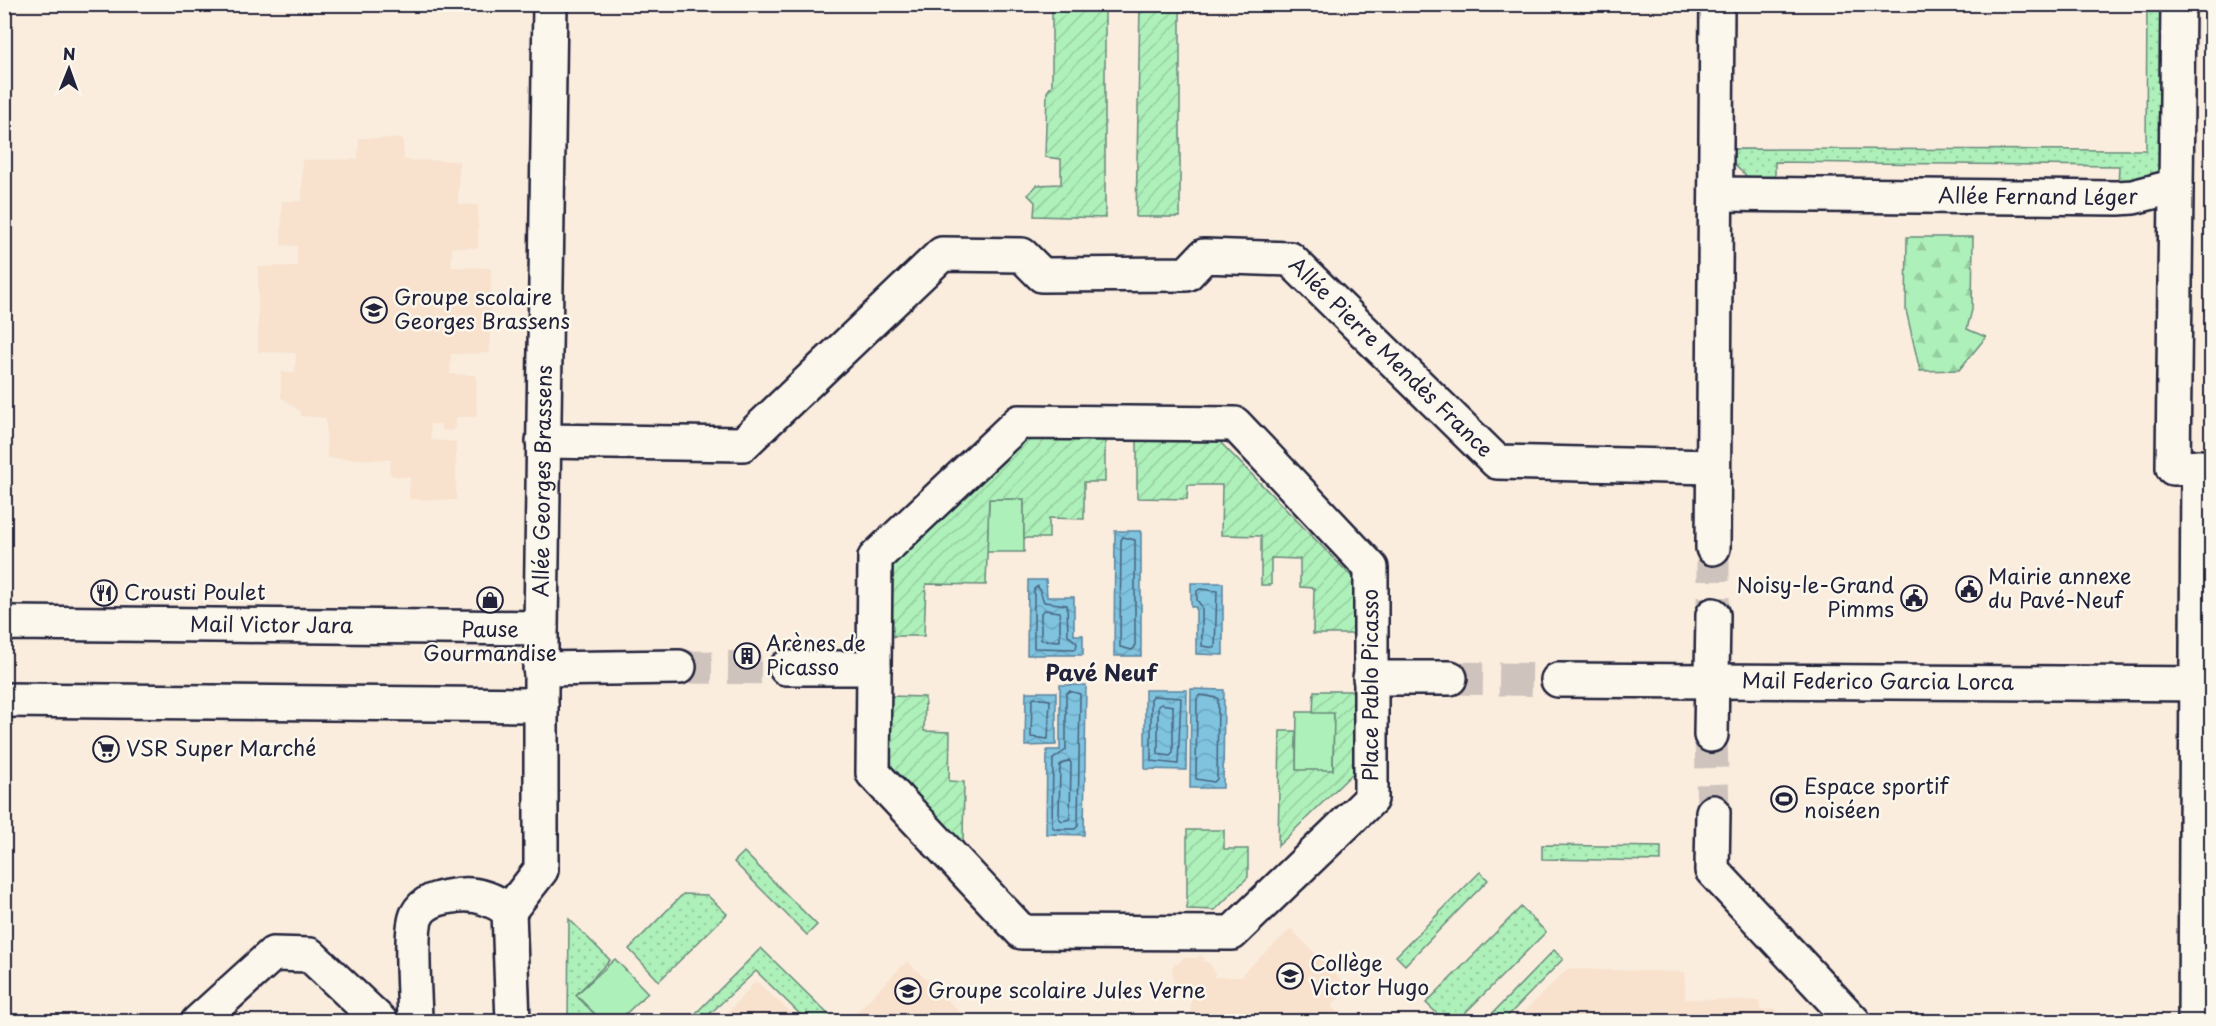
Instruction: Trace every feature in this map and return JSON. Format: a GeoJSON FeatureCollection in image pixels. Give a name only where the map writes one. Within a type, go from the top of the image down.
{"type":"FeatureCollection","features":[{"type":"Feature","properties":{"kind":"street","name":"Allée Georges Brassens"},"geometry":{"type":"LineString","coordinates":[[509,910],[541,870],[540,669],[550,4]]}},
{"type":"Feature","properties":{"kind":"street"},"geometry":{"type":"LineString","coordinates":[[1713,548],[1717,4]]}},
{"type":"Feature","properties":{"kind":"street"},"geometry":{"type":"LineString","coordinates":[[2178,4],[2173,468],[2205,467],[2204,684],[2195,1022]]}},
{"type":"Feature","properties":{"kind":"street","name":"Allée Fernand Léger"},"geometry":{"type":"LineString","coordinates":[[1717,194],[2118,198],[2133,197],[2176,186]]}},
{"type":"Feature","properties":{"kind":"street","name":"Allée Pierre Mendès France"},"geometry":{"type":"LineString","coordinates":[[543,441],[743,444],[942,255],[1022,255],[1042,274],[1053,275],[1187,274],[1204,256],[1290,259],[1497,462],[1713,467]]}},
{"type":"Feature","properties":{"kind":"street","name":"Place Pablo Picasso"},"geometry":{"type":"LineString","coordinates":[[1019,422],[1235,424],[1371,568],[1370,678],[1371,799],[1232,933],[1022,932],[873,773],[875,558],[1019,422]]}},
{"type":"Feature","properties":{"kind":"street"},"geometry":{"type":"LineString","coordinates":[[1711,735],[1713,615]]}},
{"type":"Feature","properties":{"kind":"street","name":"Mail Victor Jara"},"geometry":{"type":"LineString","coordinates":[[4,626],[11,623],[541,628]]}},
{"type":"Feature","properties":{"kind":"street"},"geometry":{"type":"LineString","coordinates":[[540,669],[679,667]]}},
{"type":"Feature","properties":{"kind":"street"},"geometry":{"type":"LineString","coordinates":[[786,668],[874,668]]}},
{"type":"Feature","properties":{"kind":"street"},"geometry":{"type":"LineString","coordinates":[[1370,678],[1450,678]]}},
{"type":"Feature","properties":{"kind":"street","name":"Mail Federico Garcia Lorca"},"geometry":{"type":"LineString","coordinates":[[1558,680],[2204,684]]}},
{"type":"Feature","properties":{"kind":"street"},"geometry":{"type":"LineString","coordinates":[[4,700],[541,705]]}},
{"type":"Feature","properties":{"kind":"street"},"geometry":{"type":"LineString","coordinates":[[1713,812],[1712,870],[1854,1022]]}},
{"type":"Feature","properties":{"kind":"street"},"geometry":{"type":"LineString","coordinates":[[416,1022],[414,933],[417,915],[428,903],[463,894],[493,899],[509,910],[513,1022]]}},
{"type":"Feature","properties":{"kind":"street"},"geometry":{"type":"LineString","coordinates":[[198,1022],[273,954],[310,955],[381,1022]]}},
{"type":"Feature","properties":{"kind":"shaded area","name":"Groupe scolaire Georges Brassens"},"geometry":{"type":"Polygon","coordinates":[[[359,138],[403,139],[404,160],[459,161],[458,204],[478,205],[478,248],[452,247],[451,267],[491,268],[490,353],[451,354],[450,374],[476,375],[477,417],[456,417],[456,428],[451,431],[442,430],[440,424],[430,424],[431,440],[456,442],[456,500],[409,499],[410,477],[393,476],[389,472],[391,460],[327,458],[326,418],[301,416],[301,412],[281,397],[281,372],[295,373],[296,353],[258,352],[258,267],[297,266],[297,246],[281,245],[282,201],[302,201],[302,160],[358,159],[359,138]]]}},
{"type":"Feature","properties":{"kind":"shaded area","name":"Collège Victor Hugo"},"geometry":{"type":"Polygon","coordinates":[[[1291,929],[1349,988],[1331,1006],[1345,1021],[1190,1021],[1191,997],[1181,995],[1178,986],[1174,986],[1172,968],[1175,963],[1178,964],[1183,958],[1197,958],[1200,955],[1204,958],[1203,961],[1210,964],[1215,973],[1213,977],[1243,977],[1243,973],[1291,929]]]}},
{"type":"Feature","properties":{"kind":"shaded area","name":"Groupe scolaire Jules Verne"},"geometry":{"type":"Polygon","coordinates":[[[907,961],[969,1021],[848,1021],[907,961]]]}},
{"type":"Feature","properties":{"kind":"shaded area"},"geometry":{"type":"Polygon","coordinates":[[[1567,969],[1685,972],[1685,999],[1759,1001],[1760,1010],[1775,1009],[1787,1021],[1515,1021],[1567,969]]]}},
{"type":"Feature","properties":{"kind":"shaded area"},"geometry":{"type":"Polygon","coordinates":[[[756,981],[800,1021],[720,1021],[756,981]]]}},
{"type":"Feature","properties":{"kind":"green space"},"geometry":{"type":"Polygon","coordinates":[[[1052,5],[1105,5],[1105,218],[1034,216],[1035,202],[1028,195],[1037,185],[1061,184],[1061,159],[1045,157],[1047,92],[1052,85],[1052,5]]]}},
{"type":"Feature","properties":{"kind":"green space"},"geometry":{"type":"Polygon","coordinates":[[[1140,5],[1180,5],[1180,217],[1136,217],[1140,5]]]}},
{"type":"Feature","properties":{"kind":"green space"},"geometry":{"type":"Polygon","coordinates":[[[2147,5],[2169,5],[2160,177],[2118,188],[2119,166],[1775,162],[1775,186],[1750,179],[1733,164],[1733,149],[2146,150],[2147,5]]]}},
{"type":"Feature","properties":{"kind":"green space"},"geometry":{"type":"Polygon","coordinates":[[[1907,237],[1973,237],[1972,310],[1967,329],[1986,337],[1959,370],[1920,371],[1906,310],[1907,237]]]}},
{"type":"Feature","properties":{"kind":"green space"},"geometry":{"type":"Polygon","coordinates":[[[1023,437],[1105,438],[1105,482],[1084,482],[1084,519],[1049,518],[1049,538],[1024,538],[1024,499],[989,499],[986,585],[926,584],[924,636],[884,636],[885,570],[1023,437]]]}},
{"type":"Feature","properties":{"kind":"green space"},"geometry":{"type":"Polygon","coordinates":[[[1137,439],[1218,440],[1353,578],[1353,634],[1313,634],[1314,588],[1300,587],[1300,559],[1271,558],[1271,585],[1261,585],[1261,536],[1221,535],[1222,485],[1188,485],[1187,499],[1137,498],[1137,439]]]}},
{"type":"Feature","properties":{"kind":"green space"},"geometry":{"type":"Polygon","coordinates":[[[989,499],[1024,499],[1024,552],[987,552],[989,499]]]}},
{"type":"Feature","properties":{"kind":"green space"},"geometry":{"type":"Polygon","coordinates":[[[1314,691],[1354,691],[1354,772],[1278,846],[1280,731],[1296,731],[1296,770],[1333,770],[1334,713],[1313,713],[1314,691]]]}},
{"type":"Feature","properties":{"kind":"green space"},"geometry":{"type":"Polygon","coordinates":[[[890,696],[925,697],[924,731],[950,732],[949,781],[964,782],[963,843],[889,767],[890,696]]]}},
{"type":"Feature","properties":{"kind":"green space"},"geometry":{"type":"Polygon","coordinates":[[[1297,712],[1334,712],[1333,771],[1296,771],[1297,712]]]}},
{"type":"Feature","properties":{"kind":"green space"},"geometry":{"type":"Polygon","coordinates":[[[1187,830],[1224,830],[1224,849],[1248,849],[1248,877],[1215,910],[1187,909],[1187,830]]]}},
{"type":"Feature","properties":{"kind":"green space"},"geometry":{"type":"Polygon","coordinates":[[[1542,845],[1661,847],[1661,861],[1542,859],[1542,845]]]}},
{"type":"Feature","properties":{"kind":"green space"},"geometry":{"type":"Polygon","coordinates":[[[744,852],[817,925],[807,935],[734,862],[744,852]]]}},
{"type":"Feature","properties":{"kind":"green space"},"geometry":{"type":"Polygon","coordinates":[[[1480,872],[1488,880],[1405,965],[1396,956],[1480,872]]]}},
{"type":"Feature","properties":{"kind":"green space"},"geometry":{"type":"Polygon","coordinates":[[[683,894],[707,895],[727,914],[659,981],[629,949],[683,894]]]}},
{"type":"Feature","properties":{"kind":"green space"},"geometry":{"type":"Polygon","coordinates":[[[1521,907],[1546,932],[1457,1021],[1445,1021],[1426,1003],[1521,907]]]}},
{"type":"Feature","properties":{"kind":"green space"},"geometry":{"type":"Polygon","coordinates":[[[569,919],[610,960],[576,995],[602,1021],[568,1022],[569,919]]]}},
{"type":"Feature","properties":{"kind":"green space"},"geometry":{"type":"Polygon","coordinates":[[[761,948],[835,1021],[807,1021],[756,971],[702,1021],[695,1014],[761,948]]]}},
{"type":"Feature","properties":{"kind":"green space"},"geometry":{"type":"Polygon","coordinates":[[[1554,950],[1563,959],[1503,1021],[1485,1021],[1554,950]]]}},
{"type":"Feature","properties":{"kind":"green space"},"geometry":{"type":"Polygon","coordinates":[[[615,959],[648,993],[618,1021],[602,1021],[576,995],[615,959]]]}},
{"type":"Feature","properties":{"kind":"water"},"geometry":{"type":"Polygon","coordinates":[[[1115,531],[1141,531],[1141,656],[1114,656],[1115,531]]]}},
{"type":"Feature","properties":{"kind":"water"},"geometry":{"type":"Polygon","coordinates":[[[1028,580],[1046,580],[1047,597],[1074,597],[1074,635],[1083,635],[1083,655],[1027,655],[1028,580]]]}},
{"type":"Feature","properties":{"kind":"water"},"geometry":{"type":"Polygon","coordinates":[[[1191,583],[1223,583],[1223,655],[1196,654],[1196,607],[1191,607],[1191,583]]]}},
{"type":"Feature","properties":{"kind":"water"},"geometry":{"type":"Polygon","coordinates":[[[1060,685],[1086,685],[1084,835],[1046,834],[1047,750],[1060,750],[1060,685]]]}},
{"type":"Feature","properties":{"kind":"water"},"geometry":{"type":"Polygon","coordinates":[[[1191,689],[1224,690],[1223,788],[1190,788],[1191,689]]]}},
{"type":"Feature","properties":{"kind":"water"},"geometry":{"type":"Polygon","coordinates":[[[1145,690],[1187,690],[1186,770],[1145,769],[1145,690]]]}},
{"type":"Feature","properties":{"kind":"water"},"geometry":{"type":"Polygon","coordinates":[[[1026,692],[1056,692],[1056,745],[1025,746],[1026,692]]]}},
{"type":"Feature","properties":{"kind":"tunnel"},"geometry":{"type":"LineString","coordinates":[[1713,548],[1713,615]]}},
{"type":"Feature","properties":{"kind":"tunnel"},"geometry":{"type":"LineString","coordinates":[[679,667],[786,668]]}},
{"type":"Feature","properties":{"kind":"tunnel"},"geometry":{"type":"LineString","coordinates":[[1450,678],[1558,680]]}},
{"type":"Feature","properties":{"kind":"tunnel"},"geometry":{"type":"LineString","coordinates":[[1711,735],[1713,812]]}},
{"type":"Feature","properties":{"kind":"place","name":"Groupe scolaire Georges Brassens"},"geometry":{"type":"Point","coordinates":[374,310]}},
{"type":"Feature","properties":{"kind":"place","name":"Mairie annexe du Pavé-Neuf"},"geometry":{"type":"Point","coordinates":[1969,589]}},
{"type":"Feature","properties":{"kind":"place","name":"Crousti Poulet"},"geometry":{"type":"Point","coordinates":[104,593]}},
{"type":"Feature","properties":{"kind":"place","name":"Noisy-le-Grand Pimms"},"geometry":{"type":"Point","coordinates":[1914,598]}},
{"type":"Feature","properties":{"kind":"place","name":"Pause Gourmandise"},"geometry":{"type":"Point","coordinates":[490,600]}},
{"type":"Feature","properties":{"kind":"place","name":"Arènes de Picasso"},"geometry":{"type":"Point","coordinates":[747,656]}},
{"type":"Feature","properties":{"kind":"place","name":"VSR Super Marché"},"geometry":{"type":"Point","coordinates":[106,749]}},
{"type":"Feature","properties":{"kind":"place","name":"Espace sportif noiséen"},"geometry":{"type":"Point","coordinates":[1784,799]}},
{"type":"Feature","properties":{"kind":"place","name":"Collège Victor Hugo"},"geometry":{"type":"Point","coordinates":[1290,976]}},
{"type":"Feature","properties":{"kind":"place","name":"Groupe scolaire Jules Verne"},"geometry":{"type":"Point","coordinates":[908,991]}},
{"type":"Feature","properties":{"kind":"district","name":"Pavé Neuf"},"geometry":{"type":"Point","coordinates":[1101,673]}}]}
